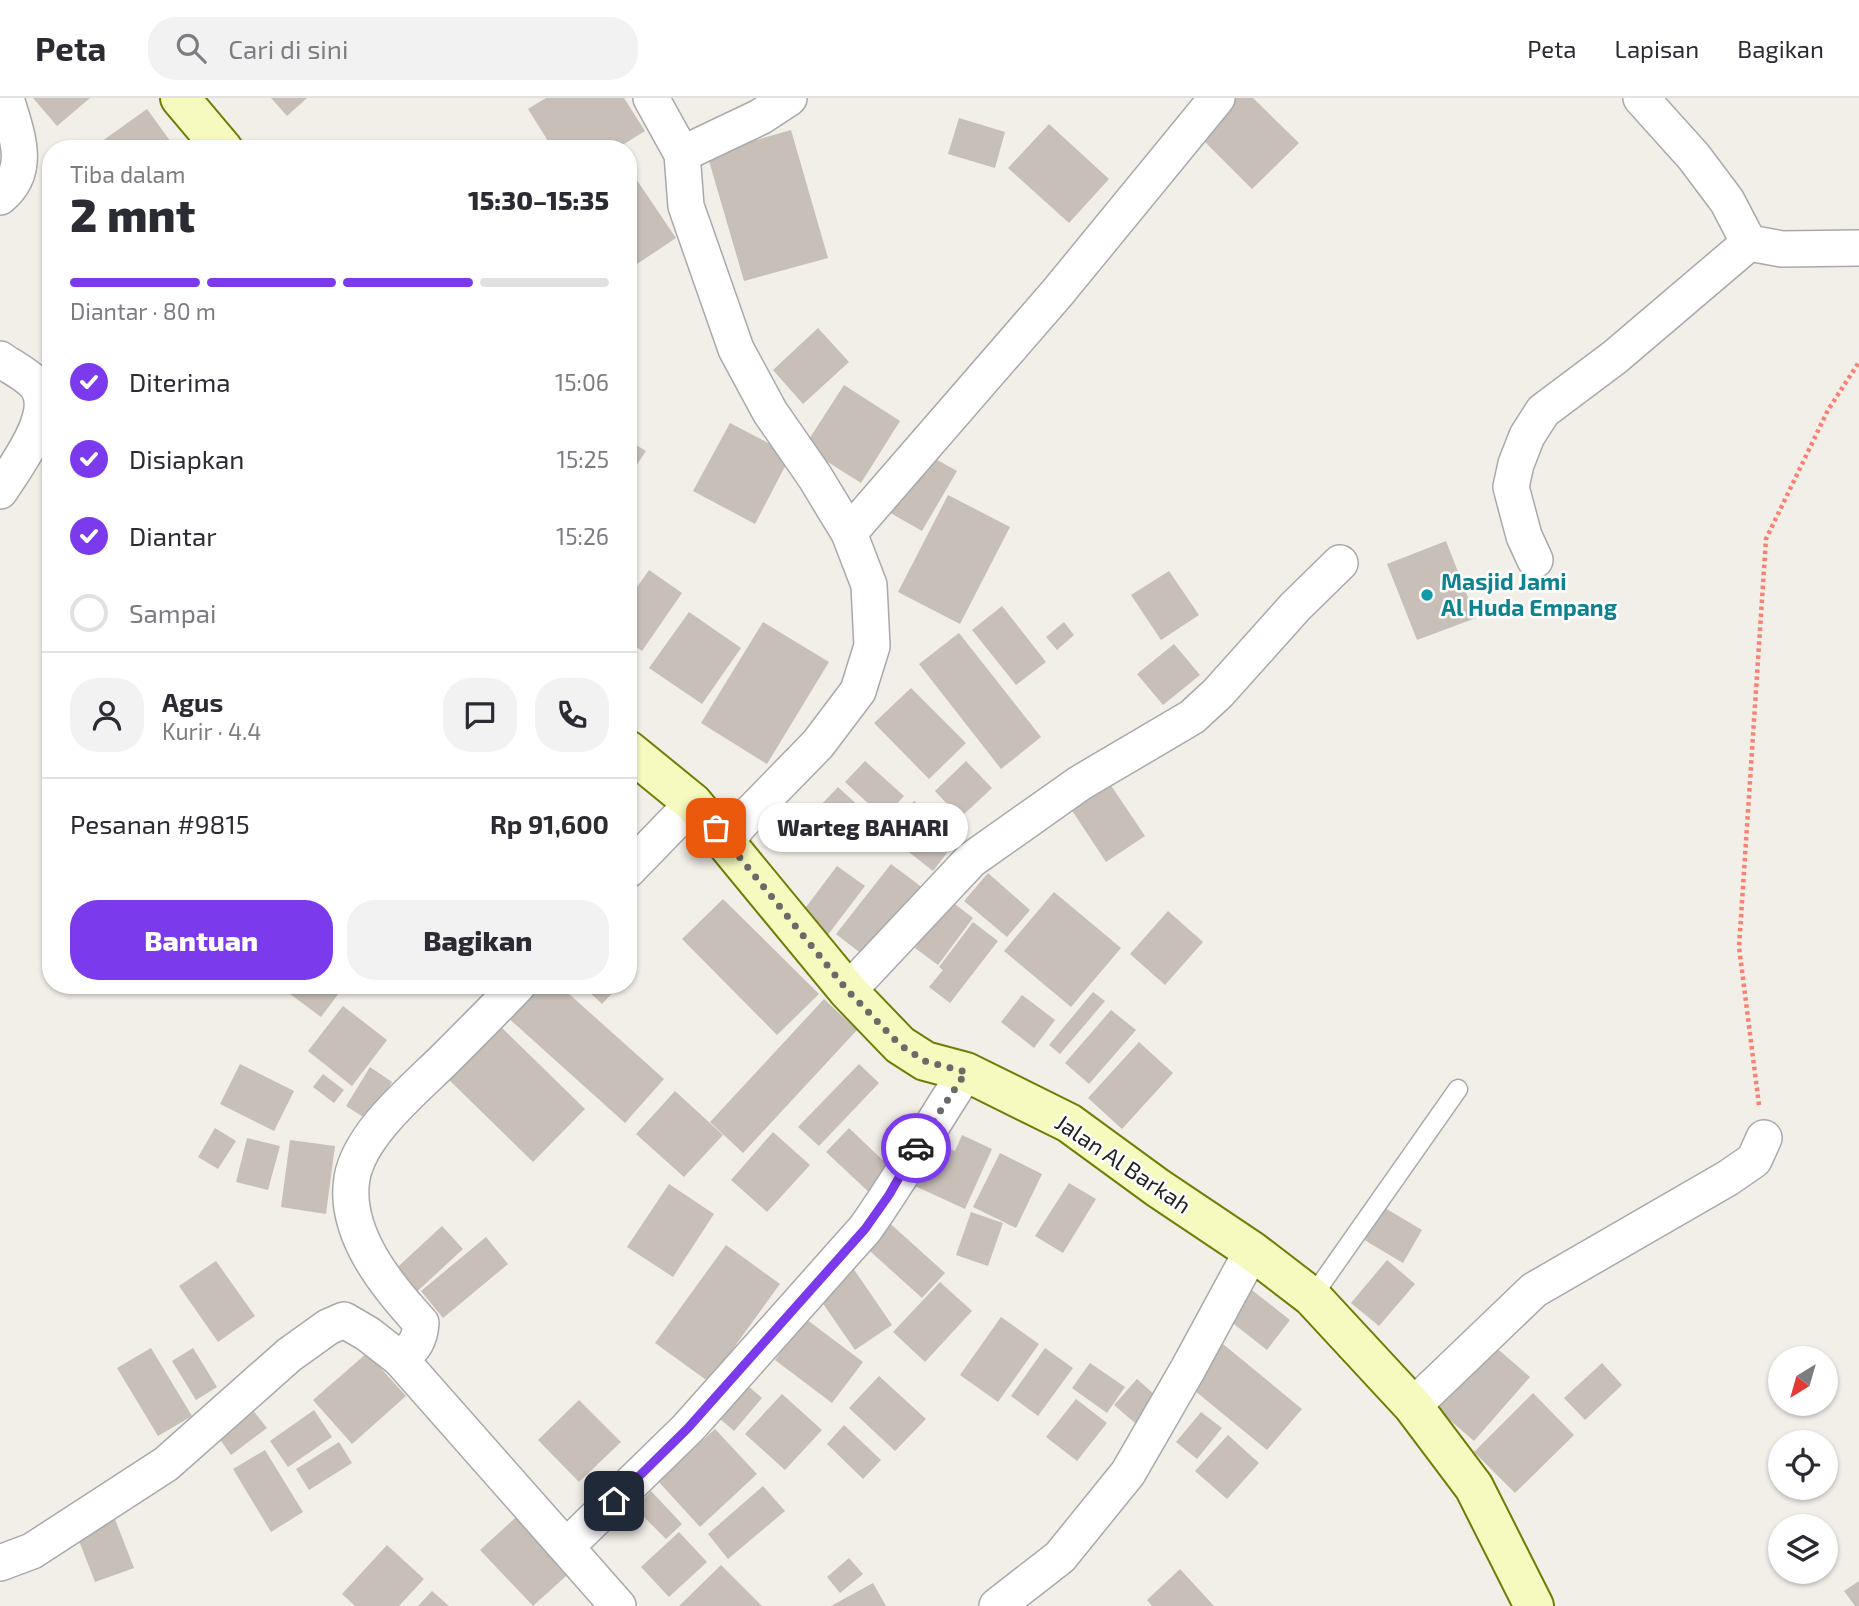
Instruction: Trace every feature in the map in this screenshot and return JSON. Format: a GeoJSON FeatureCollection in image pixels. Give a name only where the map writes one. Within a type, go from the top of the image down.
{"type":"FeatureCollection","features":[{"type":"Feature","properties":{"kind":"street"},"geometry":{"type":"LineString","coordinates":[[0,197],[10,188],[21,167],[18,140],[6,98]]}},
{"type":"Feature","properties":{"kind":"street"},"geometry":{"type":"LineString","coordinates":[[180,98],[215,140]]}},
{"type":"Feature","properties":{"kind":"street"},"geometry":{"type":"LineString","coordinates":[[651,98],[682,154],[686,206],[736,349],[770,412],[849,533],[869,585],[872,646],[858,691],[818,744],[738,826],[727,842]]}},
{"type":"Feature","properties":{"kind":"street"},"geometry":{"type":"LineString","coordinates":[[682,154],[761,117],[789,98]]}},
{"type":"Feature","properties":{"kind":"street"},"geometry":{"type":"LineString","coordinates":[[849,533],[1058,292],[1217,98]]}},
{"type":"Feature","properties":{"kind":"street"},"geometry":{"type":"LineString","coordinates":[[1641,98],[1694,157],[1727,201],[1749,243]]}},
{"type":"Feature","properties":{"kind":"street"},"geometry":{"type":"LineString","coordinates":[[1749,243],[1782,249],[1859,248]]}},
{"type":"Feature","properties":{"kind":"street"},"geometry":{"type":"LineString","coordinates":[[1535,560],[1524,536],[1511,487],[1516,464],[1527,436],[1544,411],[1633,342],[1749,243]]}},
{"type":"Feature","properties":{"kind":"street"},"geometry":{"type":"LineString","coordinates":[[0,359],[36,385],[42,398],[39,427],[0,491]]}},
{"type":"Feature","properties":{"kind":"street"},"geometry":{"type":"LineString","coordinates":[[848,991],[971,860],[1080,783],[1192,717],[1218,693],[1295,607],[1340,563]]}},
{"type":"Feature","properties":{"kind":"street","name":"Jalan Al Barkah"},"geometry":{"type":"LineString","coordinates":[[637,757],[693,803],[848,991],[900,1045],[925,1061],[966,1072],[1069,1123],[1158,1188],[1252,1251],[1312,1297],[1413,1406],[1474,1487],[1534,1606]]}},
{"type":"Feature","properties":{"kind":"street"},"geometry":{"type":"LineString","coordinates":[[637,861],[693,803]]}},
{"type":"Feature","properties":{"kind":"street"},"geometry":{"type":"LineString","coordinates":[[400,1359],[412,1350],[420,1338],[421,1323],[386,1281],[362,1240],[353,1210],[352,1178],[364,1145],[391,1113],[509,994]]}},
{"type":"Feature","properties":{"kind":"street"},"geometry":{"type":"LineString","coordinates":[[567,1546],[688,1428],[865,1229],[966,1072]]}},
{"type":"Feature","properties":{"kind":"street"},"geometry":{"type":"LineString","coordinates":[[1413,1406],[1534,1290],[1728,1178],[1754,1160],[1764,1138]]}},
{"type":"Feature","properties":{"kind":"street"},"geometry":{"type":"LineString","coordinates":[[997,1606],[1060,1558],[1128,1473],[1252,1251]]}},
{"type":"Feature","properties":{"kind":"street"},"geometry":{"type":"LineString","coordinates":[[0,1563],[32,1551],[166,1464],[289,1355],[344,1320],[368,1334],[400,1359],[618,1606]]}},
{"type":"Feature","properties":{"kind":"lane"},"geometry":{"type":"LineString","coordinates":[[1312,1297],[1458,1089]]}},
{"type":"Feature","properties":{"kind":"path"},"geometry":{"type":"LineString","coordinates":[[1764,1138],[1739,947],[1766,539],[1828,410],[1859,362]]}},
{"type":"Feature","properties":{"kind":"building"},"geometry":{"type":"Polygon","coordinates":[[[33,98],[90,98],[57,126],[33,98]]]}},
{"type":"Feature","properties":{"kind":"building"},"geometry":{"type":"Polygon","coordinates":[[[271,98],[307,98],[287,116],[271,98]]]}},
{"type":"Feature","properties":{"kind":"building"},"geometry":{"type":"Polygon","coordinates":[[[546,98],[624,98],[645,131],[630,140],[547,140],[528,109],[546,98]]]}},
{"type":"Feature","properties":{"kind":"building"},"geometry":{"type":"Polygon","coordinates":[[[1232,98],[1253,98],[1299,143],[1252,189],[1196,133],[1232,98]]]}},
{"type":"Feature","properties":{"kind":"building"},"geometry":{"type":"Polygon","coordinates":[[[147,109],[169,140],[104,140],[147,109]]]}},
{"type":"Feature","properties":{"kind":"building"},"geometry":{"type":"Polygon","coordinates":[[[959,118],[1005,132],[995,168],[948,154],[959,118]]]}},
{"type":"Feature","properties":{"kind":"building"},"geometry":{"type":"Polygon","coordinates":[[[1049,124],[1109,179],[1069,223],[1008,168],[1049,124]]]}},
{"type":"Feature","properties":{"kind":"building"},"geometry":{"type":"Polygon","coordinates":[[[791,130],[828,258],[744,281],[707,154],[791,130]]]}},
{"type":"Feature","properties":{"kind":"building"},"geometry":{"type":"Polygon","coordinates":[[[637,180],[676,238],[637,264],[637,180]]]}},
{"type":"Feature","properties":{"kind":"building"},"geometry":{"type":"Polygon","coordinates":[[[818,328],[849,362],[803,404],[773,370],[818,328]]]}},
{"type":"Feature","properties":{"kind":"building"},"geometry":{"type":"Polygon","coordinates":[[[844,385],[900,421],[861,483],[804,447],[844,385]]]}},
{"type":"Feature","properties":{"kind":"building"},"geometry":{"type":"Polygon","coordinates":[[[730,423],[791,455],[755,524],[693,491],[730,423]]]}},
{"type":"Feature","properties":{"kind":"building"},"geometry":{"type":"Polygon","coordinates":[[[637,446],[646,451],[637,464],[637,446]]]}},
{"type":"Feature","properties":{"kind":"building"},"geometry":{"type":"Polygon","coordinates":[[[921,451],[957,471],[922,531],[887,511],[921,451]]]}},
{"type":"Feature","properties":{"kind":"building"},"geometry":{"type":"Polygon","coordinates":[[[948,495],[1010,527],[960,624],[898,592],[948,495]]]}},
{"type":"Feature","properties":{"kind":"building"},"geometry":{"type":"Polygon","coordinates":[[[1446,541],[1476,618],[1417,640],[1387,564],[1446,541]]]}},
{"type":"Feature","properties":{"kind":"building"},"geometry":{"type":"Polygon","coordinates":[[[649,570],[682,593],[642,651],[637,647],[637,587],[649,570]]]}},
{"type":"Feature","properties":{"kind":"building"},"geometry":{"type":"Polygon","coordinates":[[[1169,571],[1199,615],[1161,640],[1131,595],[1169,571]]]}},
{"type":"Feature","properties":{"kind":"building"},"geometry":{"type":"Polygon","coordinates":[[[1002,606],[1046,662],[1016,685],[972,630],[1002,606]]]}},
{"type":"Feature","properties":{"kind":"building"},"geometry":{"type":"Polygon","coordinates":[[[689,612],[741,648],[702,704],[649,668],[689,612]]]}},
{"type":"Feature","properties":{"kind":"building"},"geometry":{"type":"Polygon","coordinates":[[[763,622],[829,662],[767,764],[701,723],[763,622]]]}},
{"type":"Feature","properties":{"kind":"building"},"geometry":{"type":"Polygon","coordinates":[[[1064,622],[1074,635],[1057,650],[1046,637],[1064,622]]]}},
{"type":"Feature","properties":{"kind":"building"},"geometry":{"type":"Polygon","coordinates":[[[959,633],[1041,737],[1001,769],[919,664],[959,633]]]}},
{"type":"Feature","properties":{"kind":"building"},"geometry":{"type":"Polygon","coordinates":[[[1174,644],[1200,675],[1163,705],[1137,674],[1174,644]]]}},
{"type":"Feature","properties":{"kind":"building"},"geometry":{"type":"Polygon","coordinates":[[[911,688],[966,743],[929,779],[874,723],[911,688]]]}},
{"type":"Feature","properties":{"kind":"building"},"geometry":{"type":"Polygon","coordinates":[[[865,761],[904,796],[884,818],[845,782],[865,761]]]}},
{"type":"Feature","properties":{"kind":"building"},"geometry":{"type":"Polygon","coordinates":[[[966,761],[992,788],[960,818],[935,791],[966,761]]]}},
{"type":"Feature","properties":{"kind":"building"},"geometry":{"type":"Polygon","coordinates":[[[1110,784],[1145,836],[1106,862],[1071,809],[1110,784]]]}},
{"type":"Feature","properties":{"kind":"building"},"geometry":{"type":"Polygon","coordinates":[[[838,787],[877,823],[857,844],[818,808],[838,787]]]}},
{"type":"Feature","properties":{"kind":"building"},"geometry":{"type":"Polygon","coordinates":[[[914,801],[960,836],[933,871],[887,835],[914,801]]]}},
{"type":"Feature","properties":{"kind":"building"},"geometry":{"type":"Polygon","coordinates":[[[891,864],[927,891],[872,962],[836,934],[891,864]]]}},
{"type":"Feature","properties":{"kind":"building"},"geometry":{"type":"Polygon","coordinates":[[[837,866],[865,886],[827,936],[800,915],[837,866]]]}},
{"type":"Feature","properties":{"kind":"building"},"geometry":{"type":"Polygon","coordinates":[[[988,873],[1030,910],[1007,937],[964,901],[988,873]]]}},
{"type":"Feature","properties":{"kind":"building"},"geometry":{"type":"Polygon","coordinates":[[[1054,892],[1121,948],[1071,1007],[1004,951],[1054,892]]]}},
{"type":"Feature","properties":{"kind":"building"},"geometry":{"type":"Polygon","coordinates":[[[723,899],[819,994],[777,1035],[682,939],[723,899]]]}},
{"type":"Feature","properties":{"kind":"building"},"geometry":{"type":"Polygon","coordinates":[[[951,901],[973,918],[938,965],[915,948],[951,901]]]}},
{"type":"Feature","properties":{"kind":"building"},"geometry":{"type":"Polygon","coordinates":[[[1168,911],[1203,942],[1165,985],[1130,954],[1168,911]]]}},
{"type":"Feature","properties":{"kind":"building"},"geometry":{"type":"Polygon","coordinates":[[[973,922],[998,941],[950,1003],[929,987],[943,970],[939,967],[973,922]]]}},
{"type":"Feature","properties":{"kind":"building"},"geometry":{"type":"Polygon","coordinates":[[[1093,992],[1105,1001],[1060,1054],[1049,1045],[1093,992]]]}},
{"type":"Feature","properties":{"kind":"building"},"geometry":{"type":"Polygon","coordinates":[[[290,994],[338,994],[321,1017],[290,994]]]}},
{"type":"Feature","properties":{"kind":"building"},"geometry":{"type":"Polygon","coordinates":[[[526,994],[569,994],[664,1079],[625,1123],[506,1016],[526,994]]]}},
{"type":"Feature","properties":{"kind":"building"},"geometry":{"type":"Polygon","coordinates":[[[591,994],[611,994],[602,1004],[591,994]]]}},
{"type":"Feature","properties":{"kind":"building"},"geometry":{"type":"Polygon","coordinates":[[[1022,995],[1055,1020],[1034,1048],[1001,1022],[1022,995]]]}},
{"type":"Feature","properties":{"kind":"building"},"geometry":{"type":"Polygon","coordinates":[[[824,999],[857,1030],[743,1153],[710,1122],[824,999]]]}},
{"type":"Feature","properties":{"kind":"building"},"geometry":{"type":"Polygon","coordinates":[[[343,1006],[387,1040],[352,1086],[308,1051],[343,1006]]]}},
{"type":"Feature","properties":{"kind":"building"},"geometry":{"type":"Polygon","coordinates":[[[1111,1010],[1136,1030],[1089,1084],[1065,1063],[1111,1010]]]}},
{"type":"Feature","properties":{"kind":"building"},"geometry":{"type":"Polygon","coordinates":[[[495,1021],[585,1109],[533,1162],[443,1074],[495,1021]]]}},
{"type":"Feature","properties":{"kind":"building"},"geometry":{"type":"Polygon","coordinates":[[[1139,1042],[1173,1073],[1122,1129],[1088,1098],[1139,1042]]]}},
{"type":"Feature","properties":{"kind":"building"},"geometry":{"type":"Polygon","coordinates":[[[240,1064],[294,1091],[274,1131],[220,1104],[240,1064]]]}},
{"type":"Feature","properties":{"kind":"building"},"geometry":{"type":"Polygon","coordinates":[[[859,1064],[879,1083],[819,1146],[798,1127],[859,1064]]]}},
{"type":"Feature","properties":{"kind":"building"},"geometry":{"type":"Polygon","coordinates":[[[370,1067],[392,1082],[368,1120],[346,1106],[370,1067]]]}},
{"type":"Feature","properties":{"kind":"building"},"geometry":{"type":"Polygon","coordinates":[[[323,1074],[344,1090],[334,1103],[313,1087],[323,1074]]]}},
{"type":"Feature","properties":{"kind":"building"},"geometry":{"type":"Polygon","coordinates":[[[675,1091],[723,1135],[684,1177],[636,1134],[675,1091]]]}},
{"type":"Feature","properties":{"kind":"building"},"geometry":{"type":"Polygon","coordinates":[[[215,1128],[236,1141],[218,1169],[198,1157],[215,1128]]]}},
{"type":"Feature","properties":{"kind":"building"},"geometry":{"type":"Polygon","coordinates":[[[849,1128],[894,1171],[872,1195],[826,1152],[849,1128]]]}},
{"type":"Feature","properties":{"kind":"building"},"geometry":{"type":"Polygon","coordinates":[[[773,1132],[810,1165],[767,1212],[731,1180],[773,1132]]]}},
{"type":"Feature","properties":{"kind":"building"},"geometry":{"type":"Polygon","coordinates":[[[962,1135],[992,1149],[965,1209],[915,1186],[935,1142],[955,1151],[962,1135]]]}},
{"type":"Feature","properties":{"kind":"building"},"geometry":{"type":"Polygon","coordinates":[[[247,1138],[280,1146],[268,1190],[236,1182],[247,1138]]]}},
{"type":"Feature","properties":{"kind":"building"},"geometry":{"type":"Polygon","coordinates":[[[290,1140],[335,1146],[326,1214],[281,1207],[290,1140]]]}},
{"type":"Feature","properties":{"kind":"building"},"geometry":{"type":"Polygon","coordinates":[[[1000,1153],[1042,1174],[1016,1228],[973,1207],[1000,1153]]]}},
{"type":"Feature","properties":{"kind":"building"},"geometry":{"type":"Polygon","coordinates":[[[1069,1183],[1096,1199],[1063,1253],[1035,1236],[1069,1183]]]}},
{"type":"Feature","properties":{"kind":"building"},"geometry":{"type":"Polygon","coordinates":[[[669,1184],[714,1214],[673,1277],[627,1247],[669,1184]]]}},
{"type":"Feature","properties":{"kind":"building"},"geometry":{"type":"Polygon","coordinates":[[[1380,1205],[1422,1230],[1403,1263],[1361,1238],[1380,1205]]]}},
{"type":"Feature","properties":{"kind":"building"},"geometry":{"type":"Polygon","coordinates":[[[971,1212],[1003,1223],[988,1266],[956,1255],[971,1212]]]}},
{"type":"Feature","properties":{"kind":"building"},"geometry":{"type":"Polygon","coordinates":[[[884,1218],[945,1273],[922,1298],[861,1243],[884,1218]]]}},
{"type":"Feature","properties":{"kind":"building"},"geometry":{"type":"Polygon","coordinates":[[[442,1226],[463,1249],[409,1299],[388,1276],[442,1226]]]}},
{"type":"Feature","properties":{"kind":"building"},"geometry":{"type":"Polygon","coordinates":[[[486,1237],[508,1264],[443,1318],[421,1291],[486,1237]]]}},
{"type":"Feature","properties":{"kind":"building"},"geometry":{"type":"Polygon","coordinates":[[[726,1245],[780,1284],[709,1382],[655,1343],[726,1245]]]}},
{"type":"Feature","properties":{"kind":"building"},"geometry":{"type":"Polygon","coordinates":[[[1387,1260],[1415,1284],[1379,1326],[1351,1303],[1387,1260]]]}},
{"type":"Feature","properties":{"kind":"building"},"geometry":{"type":"Polygon","coordinates":[[[216,1261],[255,1316],[218,1342],[179,1286],[216,1261]]]}},
{"type":"Feature","properties":{"kind":"building"},"geometry":{"type":"Polygon","coordinates":[[[853,1268],[892,1325],[855,1350],[815,1292],[853,1268]]]}},
{"type":"Feature","properties":{"kind":"building"},"geometry":{"type":"Polygon","coordinates":[[[940,1282],[972,1311],[925,1362],[893,1332],[940,1282]]]}},
{"type":"Feature","properties":{"kind":"building"},"geometry":{"type":"Polygon","coordinates":[[[1248,1287],[1290,1320],[1267,1350],[1225,1317],[1248,1287]]]}},
{"type":"Feature","properties":{"kind":"building"},"geometry":{"type":"Polygon","coordinates":[[[1001,1317],[1039,1344],[998,1402],[960,1375],[1001,1317]]]}},
{"type":"Feature","properties":{"kind":"building"},"geometry":{"type":"Polygon","coordinates":[[[806,1319],[863,1362],[832,1403],[775,1360],[806,1319]]]}},
{"type":"Feature","properties":{"kind":"building"},"geometry":{"type":"Polygon","coordinates":[[[1485,1338],[1530,1377],[1474,1441],[1429,1402],[1485,1338]]]}},
{"type":"Feature","properties":{"kind":"building"},"geometry":{"type":"Polygon","coordinates":[[[1223,1344],[1302,1409],[1267,1450],[1189,1386],[1223,1344]]]}},
{"type":"Feature","properties":{"kind":"building"},"geometry":{"type":"Polygon","coordinates":[[[151,1348],[192,1416],[158,1436],[117,1368],[151,1348]]]}},
{"type":"Feature","properties":{"kind":"building"},"geometry":{"type":"Polygon","coordinates":[[[193,1348],[217,1387],[196,1400],[172,1361],[193,1348]]]}},
{"type":"Feature","properties":{"kind":"building"},"geometry":{"type":"Polygon","coordinates":[[[1045,1348],[1073,1368],[1038,1416],[1011,1396],[1045,1348]]]}},
{"type":"Feature","properties":{"kind":"building"},"geometry":{"type":"Polygon","coordinates":[[[367,1353],[406,1396],[352,1444],[313,1400],[367,1353]]]}},
{"type":"Feature","properties":{"kind":"building"},"geometry":{"type":"Polygon","coordinates":[[[1090,1363],[1125,1387],[1107,1413],[1072,1388],[1090,1363]]]}},
{"type":"Feature","properties":{"kind":"building"},"geometry":{"type":"Polygon","coordinates":[[[1602,1363],[1622,1385],[1585,1420],[1564,1398],[1602,1363]]]}},
{"type":"Feature","properties":{"kind":"building"},"geometry":{"type":"Polygon","coordinates":[[[879,1376],[926,1419],[895,1451],[849,1408],[879,1376]]]}},
{"type":"Feature","properties":{"kind":"building"},"geometry":{"type":"Polygon","coordinates":[[[1137,1379],[1164,1403],[1142,1429],[1114,1405],[1137,1379]]]}},
{"type":"Feature","properties":{"kind":"building"},"geometry":{"type":"Polygon","coordinates":[[[747,1385],[762,1398],[734,1431],[719,1418],[747,1385]]]}},
{"type":"Feature","properties":{"kind":"building"},"geometry":{"type":"Polygon","coordinates":[[[1533,1393],[1574,1435],[1515,1493],[1474,1452],[1533,1393]]]}},
{"type":"Feature","properties":{"kind":"building"},"geometry":{"type":"Polygon","coordinates":[[[782,1394],[822,1430],[785,1470],[745,1434],[782,1394]]]}},
{"type":"Feature","properties":{"kind":"building"},"geometry":{"type":"Polygon","coordinates":[[[1076,1399],[1107,1423],[1077,1461],[1046,1437],[1076,1399]]]}},
{"type":"Feature","properties":{"kind":"building"},"geometry":{"type":"Polygon","coordinates":[[[579,1400],[621,1442],[579,1482],[538,1440],[579,1400]]]}},
{"type":"Feature","properties":{"kind":"building"},"geometry":{"type":"Polygon","coordinates":[[[249,1405],[267,1428],[231,1455],[214,1431],[249,1405]]]}},
{"type":"Feature","properties":{"kind":"building"},"geometry":{"type":"Polygon","coordinates":[[[314,1410],[332,1437],[288,1467],[270,1441],[314,1410]]]}},
{"type":"Feature","properties":{"kind":"building"},"geometry":{"type":"Polygon","coordinates":[[[1201,1412],[1222,1428],[1197,1459],[1176,1442],[1201,1412]]]}},
{"type":"Feature","properties":{"kind":"building"},"geometry":{"type":"Polygon","coordinates":[[[844,1425],[881,1460],[863,1479],[827,1444],[844,1425]]]}},
{"type":"Feature","properties":{"kind":"building"},"geometry":{"type":"Polygon","coordinates":[[[715,1429],[757,1474],[700,1527],[658,1481],[715,1429]]]}},
{"type":"Feature","properties":{"kind":"building"},"geometry":{"type":"Polygon","coordinates":[[[1228,1435],[1259,1463],[1227,1499],[1195,1471],[1228,1435]]]}},
{"type":"Feature","properties":{"kind":"building"},"geometry":{"type":"Polygon","coordinates":[[[339,1442],[352,1463],[309,1490],[296,1469],[339,1442]]]}},
{"type":"Feature","properties":{"kind":"building"},"geometry":{"type":"Polygon","coordinates":[[[265,1450],[303,1512],[271,1532],[233,1469],[265,1450]]]}},
{"type":"Feature","properties":{"kind":"building"},"geometry":{"type":"Polygon","coordinates":[[[763,1486],[785,1511],[728,1559],[708,1534],[763,1486]]]}},
{"type":"Feature","properties":{"kind":"building"},"geometry":{"type":"Polygon","coordinates":[[[651,1491],[682,1524],[666,1539],[635,1508],[651,1491]]]}},
{"type":"Feature","properties":{"kind":"building"},"geometry":{"type":"Polygon","coordinates":[[[524,1510],[576,1567],[533,1606],[480,1550],[524,1510]]]}},
{"type":"Feature","properties":{"kind":"building"},"geometry":{"type":"Polygon","coordinates":[[[113,1514],[134,1568],[95,1582],[74,1528],[113,1514]]]}},
{"type":"Feature","properties":{"kind":"building"},"geometry":{"type":"Polygon","coordinates":[[[679,1532],[707,1562],[669,1597],[641,1567],[679,1532]]]}},
{"type":"Feature","properties":{"kind":"building"},"geometry":{"type":"Polygon","coordinates":[[[387,1545],[424,1579],[399,1606],[355,1606],[342,1594],[387,1545]]]}},
{"type":"Feature","properties":{"kind":"building"},"geometry":{"type":"Polygon","coordinates":[[[849,1558],[863,1574],[840,1593],[827,1577],[849,1558]]]}},
{"type":"Feature","properties":{"kind":"building"},"geometry":{"type":"Polygon","coordinates":[[[721,1565],[762,1606],[679,1606],[721,1565]]]}},
{"type":"Feature","properties":{"kind":"building"},"geometry":{"type":"Polygon","coordinates":[[[1180,1569],[1214,1606],[1152,1606],[1147,1600],[1180,1569]]]}},
{"type":"Feature","properties":{"kind":"building"},"geometry":{"type":"Polygon","coordinates":[[[1859,1581],[1859,1606],[1855,1606],[1844,1591],[1859,1581]]]}},
{"type":"Feature","properties":{"kind":"building"},"geometry":{"type":"Polygon","coordinates":[[[873,1583],[886,1606],[831,1606],[873,1583]]]}},
{"type":"Feature","properties":{"kind":"building"},"geometry":{"type":"Polygon","coordinates":[[[432,1591],[449,1606],[418,1606],[432,1591]]]}},
{"type":"Feature","properties":{"kind":"way so far"},"geometry":{"type":"LineString","coordinates":[[716,828],[848,991],[900,1045],[925,1061],[966,1072],[916,1148]]}},
{"type":"Feature","properties":{"kind":"place","name":"Masjid Jami Al Huda Empang"},"geometry":{"type":"Point","coordinates":[1427,595]}},
{"type":"Feature","properties":{"kind":"place","name":"Warteg BAHARI"},"geometry":{"type":"Point","coordinates":[716,828]}},
{"type":"Feature","properties":{"kind":"route"},"geometry":{"type":"LineString","coordinates":[[614,1501],[688,1428],[749,1362],[865,1229],[889,1195],[916,1148]]}}]}
